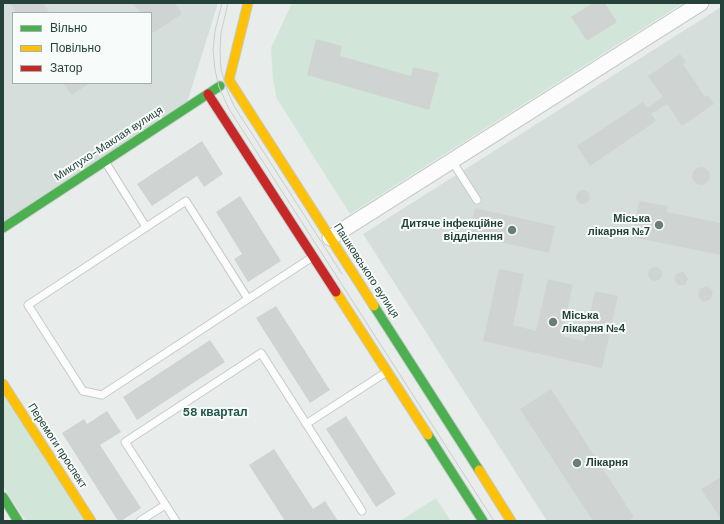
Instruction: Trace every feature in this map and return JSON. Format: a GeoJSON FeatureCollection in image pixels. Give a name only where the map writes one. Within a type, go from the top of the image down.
{"type":"FeatureCollection","features":[{"type":"Feature","properties":{"kind":"street"},"geometry":{"type":"LineString","coordinates":[[229,80],[248,3]]}},
{"type":"Feature","properties":{"kind":"street"},"geometry":{"type":"LineString","coordinates":[[318,247],[701,3]]}},
{"type":"Feature","properties":{"kind":"street"},"geometry":{"type":"LineString","coordinates":[[224,61],[241,27]]}},
{"type":"Feature","properties":{"kind":"street"},"geometry":{"type":"LineString","coordinates":[[208,94],[216,77]]}},
{"type":"Feature","properties":{"kind":"street","name":"Миклухо-Маклая вулиця"},"geometry":{"type":"LineString","coordinates":[[3,228],[229,80]]}},
{"type":"Feature","properties":{"kind":"street","name":"Пашковського вулиця"},"geometry":{"type":"LineString","coordinates":[[229,80],[387,372],[483,521]]}},
{"type":"Feature","properties":{"kind":"street","name":"Пашковського вулиця"},"geometry":{"type":"LineString","coordinates":[[208,94],[511,521]]}},
{"type":"Feature","properties":{"kind":"street","name":"Перемоги проспект"},"geometry":{"type":"LineString","coordinates":[[3,384],[91,521]]}},
{"type":"Feature","properties":{"kind":"street"},"geometry":{"type":"LineString","coordinates":[[3,497],[18,521]]}},
{"type":"Feature","properties":{"kind":"lane"},"geometry":{"type":"LineString","coordinates":[[105,161],[146,227]]}},
{"type":"Feature","properties":{"kind":"lane"},"geometry":{"type":"LineString","coordinates":[[452,161],[477,200]]}},
{"type":"Feature","properties":{"kind":"lane"},"geometry":{"type":"LineString","coordinates":[[248,299],[186,201],[28,305],[83,391],[102,396],[248,299],[318,247]]}},
{"type":"Feature","properties":{"kind":"lane"},"geometry":{"type":"LineString","coordinates":[[176,521],[125,442],[261,353],[362,511]]}},
{"type":"Feature","properties":{"kind":"lane"},"geometry":{"type":"LineString","coordinates":[[306,424],[387,372]]}},
{"type":"Feature","properties":{"kind":"lane"},"geometry":{"type":"LineString","coordinates":[[140,521],[165,505]]}},
{"type":"Feature","properties":{"kind":"shaded area"},"geometry":{"type":"Polygon","coordinates":[[[3,3],[218,3],[185,109],[3,223],[3,3]]]}},
{"type":"Feature","properties":{"kind":"shaded area","name":"Міська лікарня №4"},"geometry":{"type":"Polygon","coordinates":[[[721,7],[721,521],[547,521],[363,234],[721,7]]]}},
{"type":"Feature","properties":{"kind":"green space"},"geometry":{"type":"Polygon","coordinates":[[[292,3],[683,3],[350,214],[277,99],[273,80],[271,48],[292,3]]]}},
{"type":"Feature","properties":{"kind":"green space"},"geometry":{"type":"Polygon","coordinates":[[[3,394],[85,521],[26,521],[3,486],[3,394]]]}},
{"type":"Feature","properties":{"kind":"green space"},"geometry":{"type":"Polygon","coordinates":[[[436,498],[450,520],[400,521],[436,498]]]}},
{"type":"Feature","properties":{"kind":"building"},"geometry":{"type":"Polygon","coordinates":[[[10,3],[43,3],[49,12],[15,12],[10,3]]]}},
{"type":"Feature","properties":{"kind":"building"},"geometry":{"type":"Polygon","coordinates":[[[133,3],[175,3],[182,14],[153,33],[152,12],[139,12],[133,3]]]}},
{"type":"Feature","properties":{"kind":"building"},"geometry":{"type":"Polygon","coordinates":[[[593,3],[605,3],[617,22],[587,41],[571,17],[593,3]]]}},
{"type":"Feature","properties":{"kind":"building"},"geometry":{"type":"Polygon","coordinates":[[[316,39],[342,46],[340,56],[411,76],[413,67],[439,73],[429,110],[307,75],[316,39]]]}},
{"type":"Feature","properties":{"kind":"building"},"geometry":{"type":"Polygon","coordinates":[[[680,54],[686,62],[683,64],[705,97],[708,95],[714,104],[682,126],[667,104],[651,114],[656,121],[590,166],[577,146],[643,102],[647,108],[663,97],[648,76],[680,54]]]}},
{"type":"Feature","properties":{"kind":"building"},"geometry":{"type":"Polygon","coordinates":[[[64,84],[88,84],[72,95],[64,84]]]}},
{"type":"Feature","properties":{"kind":"building"},"geometry":{"type":"Polygon","coordinates":[[[202,141],[223,174],[204,187],[197,176],[152,206],[137,184],[202,141]]]}},
{"type":"Feature","properties":{"kind":"building"},"geometry":{"type":"Polygon","coordinates":[[[701,167],[707,170],[710,176],[707,182],[701,185],[695,182],[692,176],[695,170],[701,167]]]}},
{"type":"Feature","properties":{"kind":"building"},"geometry":{"type":"Polygon","coordinates":[[[583,190],[588,192],[590,197],[588,202],[583,204],[578,202],[576,197],[578,192],[583,190]]]}},
{"type":"Feature","properties":{"kind":"building"},"geometry":{"type":"Polygon","coordinates":[[[240,196],[281,261],[248,282],[234,259],[242,254],[216,212],[240,196]]]}},
{"type":"Feature","properties":{"kind":"building"},"geometry":{"type":"Polygon","coordinates":[[[639,201],[668,206],[667,212],[721,223],[721,255],[632,237],[639,201]]]}},
{"type":"Feature","properties":{"kind":"building"},"geometry":{"type":"Polygon","coordinates":[[[475,208],[555,226],[549,253],[469,235],[475,208]]]}},
{"type":"Feature","properties":{"kind":"building"},"geometry":{"type":"Polygon","coordinates":[[[652,267],[658,267],[662,271],[662,277],[658,281],[652,281],[648,277],[648,271],[652,267]]]}},
{"type":"Feature","properties":{"kind":"building"},"geometry":{"type":"Polygon","coordinates":[[[499,269],[524,274],[513,325],[536,331],[548,279],[573,285],[561,336],[584,341],[595,291],[618,296],[602,368],[483,341],[499,269]]]}},
{"type":"Feature","properties":{"kind":"building"},"geometry":{"type":"Polygon","coordinates":[[[684,272],[688,279],[685,285],[678,285],[674,279],[677,273],[684,272]]]}},
{"type":"Feature","properties":{"kind":"building"},"geometry":{"type":"Polygon","coordinates":[[[707,286],[713,291],[711,299],[704,302],[698,297],[699,289],[707,286]]]}},
{"type":"Feature","properties":{"kind":"building"},"geometry":{"type":"Polygon","coordinates":[[[276,306],[330,390],[310,403],[256,318],[276,306]]]}},
{"type":"Feature","properties":{"kind":"building"},"geometry":{"type":"Polygon","coordinates":[[[210,340],[225,362],[137,420],[123,397],[210,340]]]}},
{"type":"Feature","properties":{"kind":"building"},"geometry":{"type":"Polygon","coordinates":[[[551,389],[634,517],[628,521],[593,521],[520,409],[551,389]]]}},
{"type":"Feature","properties":{"kind":"building"},"geometry":{"type":"Polygon","coordinates":[[[107,411],[121,432],[100,445],[141,508],[121,521],[118,521],[62,433],[84,419],[87,424],[107,411]]]}},
{"type":"Feature","properties":{"kind":"building"},"geometry":{"type":"Polygon","coordinates":[[[346,416],[396,494],[376,507],[326,429],[346,416]]]}},
{"type":"Feature","properties":{"kind":"building"},"geometry":{"type":"Polygon","coordinates":[[[274,449],[313,509],[325,501],[338,521],[285,521],[249,465],[274,449]]]}},
{"type":"Feature","properties":{"kind":"building"},"geometry":{"type":"Polygon","coordinates":[[[721,477],[721,519],[701,489],[721,477]]]}},
{"type":"Feature","properties":{"kind":"tram line"},"geometry":{"type":"LineString","coordinates":[[222,3],[215,31],[213,50],[215,70],[219,87],[229,109],[494,521]]}},
{"type":"Feature","properties":{"kind":"tram line"},"geometry":{"type":"LineString","coordinates":[[228,3],[221,33],[220,50],[221,69],[227,90],[234,106],[342,274]]}},
{"type":"Feature","properties":{"kind":"traffic: fast"},"geometry":{"type":"LineString","coordinates":[[3,228],[220,86]]}},
{"type":"Feature","properties":{"kind":"traffic: fast"},"geometry":{"type":"LineString","coordinates":[[374,306],[479,470]]}},
{"type":"Feature","properties":{"kind":"traffic: fast"},"geometry":{"type":"LineString","coordinates":[[428,435],[483,521]]}},
{"type":"Feature","properties":{"kind":"traffic: fast"},"geometry":{"type":"LineString","coordinates":[[3,497],[18,521]]}},
{"type":"Feature","properties":{"kind":"traffic: slow"},"geometry":{"type":"LineString","coordinates":[[248,3],[229,80],[374,306]]}},
{"type":"Feature","properties":{"kind":"traffic: slow"},"geometry":{"type":"LineString","coordinates":[[336,292],[428,435]]}},
{"type":"Feature","properties":{"kind":"traffic: slow"},"geometry":{"type":"LineString","coordinates":[[3,384],[91,521]]}},
{"type":"Feature","properties":{"kind":"traffic: slow"},"geometry":{"type":"LineString","coordinates":[[479,470],[511,521]]}},
{"type":"Feature","properties":{"kind":"traffic: jam"},"geometry":{"type":"LineString","coordinates":[[208,94],[336,292]]}},
{"type":"Feature","properties":{"kind":"place","name":"Міська лікарня №7"},"geometry":{"type":"Point","coordinates":[659,225]}},
{"type":"Feature","properties":{"kind":"place","name":"Дитяче інфекційне відділення"},"geometry":{"type":"Point","coordinates":[512,230]}},
{"type":"Feature","properties":{"kind":"place","name":"Міська лікарня №4"},"geometry":{"type":"Point","coordinates":[553,322]}},
{"type":"Feature","properties":{"kind":"place","name":"Лікарня"},"geometry":{"type":"Point","coordinates":[577,463]}},
{"type":"Feature","properties":{"kind":"district","name":"58 квартал"},"geometry":{"type":"Point","coordinates":[215,413]}}]}
